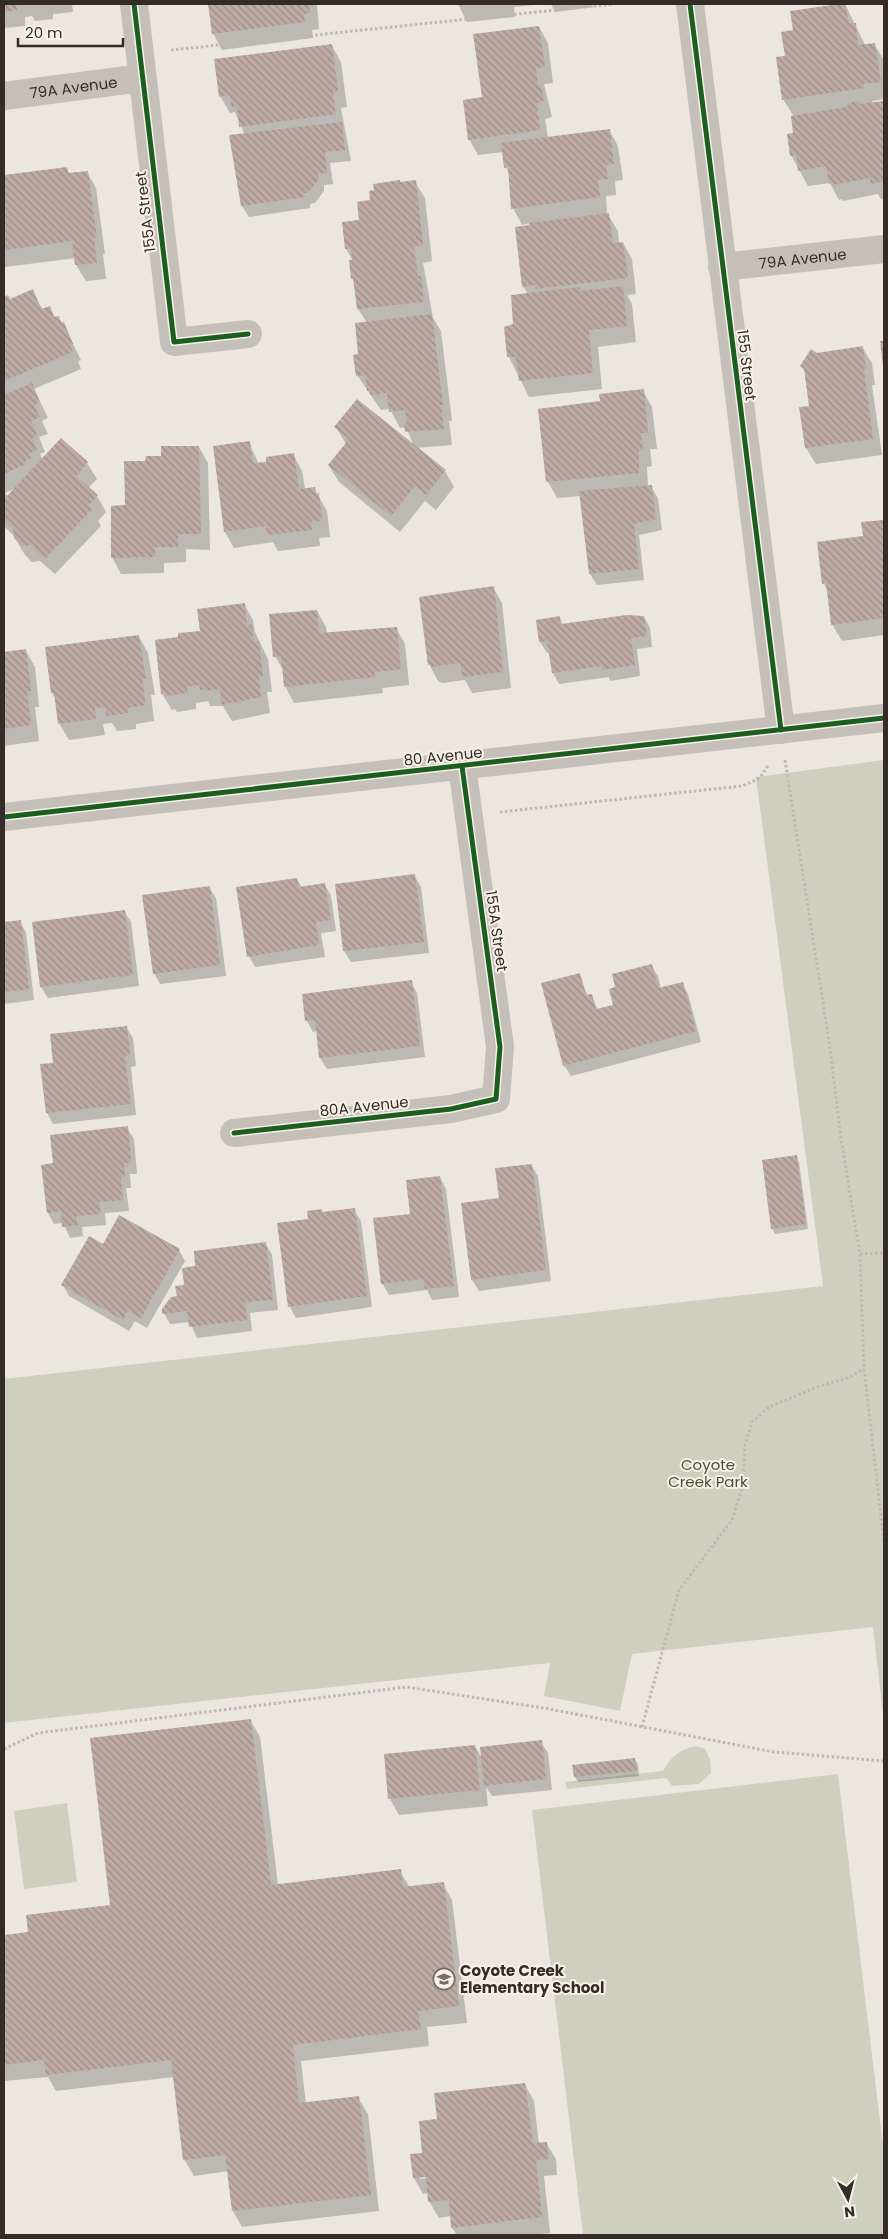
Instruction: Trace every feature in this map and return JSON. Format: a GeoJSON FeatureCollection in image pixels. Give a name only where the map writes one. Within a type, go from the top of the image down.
{"type":"FeatureCollection","features":[{"type":"Feature","properties":{"kind":"street","name":"155A Street"},"geometry":{"type":"LineString","coordinates":[[134,4],[174,342],[248,334]]}},
{"type":"Feature","properties":{"kind":"street","name":"155 Street"},"geometry":{"type":"LineString","coordinates":[[690,4],[781,730]]}},
{"type":"Feature","properties":{"kind":"street","name":"79A Avenue"},"geometry":{"type":"LineString","coordinates":[[4,96],[142,78]]}},
{"type":"Feature","properties":{"kind":"street","name":"79A Avenue"},"geometry":{"type":"LineString","coordinates":[[722,267],[884,249]]}},
{"type":"Feature","properties":{"kind":"street","name":"80 Avenue"},"geometry":{"type":"LineString","coordinates":[[4,817],[884,718]]}},
{"type":"Feature","properties":{"kind":"street","name":"155A Street"},"geometry":{"type":"LineString","coordinates":[[462,766],[500,1047],[496,1099]]}},
{"type":"Feature","properties":{"kind":"street","name":"80A Avenue"},"geometry":{"type":"LineString","coordinates":[[234,1133],[451,1109],[496,1099]]}},
{"type":"Feature","properties":{"kind":"path"},"geometry":{"type":"LineString","coordinates":[[167,50],[613,4]]}},
{"type":"Feature","properties":{"kind":"path"},"geometry":{"type":"LineString","coordinates":[[781,730],[789,794],[829,1041],[841,1138],[860,1254],[864,1369],[884,1543]]}},
{"type":"Feature","properties":{"kind":"path"},"geometry":{"type":"LineString","coordinates":[[499,812],[742,786],[760,778],[770,763]]}},
{"type":"Feature","properties":{"kind":"path"},"geometry":{"type":"LineString","coordinates":[[860,1254],[884,1253]]}},
{"type":"Feature","properties":{"kind":"path"},"geometry":{"type":"LineString","coordinates":[[642,1727],[679,1590],[732,1520],[743,1484],[745,1445],[752,1422],[769,1407],[817,1387],[848,1378],[864,1369]]}},
{"type":"Feature","properties":{"kind":"path"},"geometry":{"type":"LineString","coordinates":[[4,1749],[38,1734],[406,1687],[544,1708],[774,1752],[884,1761]]}},
{"type":"Feature","properties":{"kind":"green space","name":"Coyote Creek Park"},"geometry":{"type":"Polygon","coordinates":[[[884,760],[884,1723],[873,1627],[632,1654],[620,1711],[544,1696],[550,1663],[4,1723],[4,1379],[823,1286],[756,777],[884,760]]]}},
{"type":"Feature","properties":{"kind":"green space"},"geometry":{"type":"Polygon","coordinates":[[[696,1746],[705,1749],[710,1759],[711,1773],[699,1784],[672,1786],[666,1778],[567,1789],[565,1782],[663,1771],[676,1754],[696,1746]]]}},
{"type":"Feature","properties":{"kind":"green space"},"geometry":{"type":"Polygon","coordinates":[[[838,1774],[884,2154],[884,2235],[583,2235],[532,1810],[838,1774]]]}},
{"type":"Feature","properties":{"kind":"green space"},"geometry":{"type":"Polygon","coordinates":[[[67,1803],[77,1882],[24,1889],[14,1811],[67,1803]]]}},
{"type":"Feature","properties":{"kind":"building"},"geometry":{"type":"Polygon","coordinates":[[[4,4],[16,4],[17,10],[4,12],[4,4]]]}},
{"type":"Feature","properties":{"kind":"building"},"geometry":{"type":"Polygon","coordinates":[[[208,4],[309,4],[310,13],[304,14],[305,22],[212,34],[208,4]]]}},
{"type":"Feature","properties":{"kind":"building"},"geometry":{"type":"Polygon","coordinates":[[[845,4],[849,23],[856,23],[858,45],[875,43],[881,82],[864,84],[864,88],[782,100],[776,57],[785,56],[781,32],[793,30],[790,11],[845,4]]]}},
{"type":"Feature","properties":{"kind":"building"},"geometry":{"type":"Polygon","coordinates":[[[539,26],[545,67],[536,68],[538,85],[541,84],[544,101],[537,103],[540,130],[468,140],[463,100],[482,97],[473,34],[539,26]]]}},
{"type":"Feature","properties":{"kind":"building"},"geometry":{"type":"Polygon","coordinates":[[[332,44],[338,91],[333,92],[336,114],[239,127],[237,106],[231,107],[230,95],[219,97],[214,59],[332,44]]]}},
{"type":"Feature","properties":{"kind":"building"},"geometry":{"type":"Polygon","coordinates":[[[858,101],[860,104],[883,101],[884,181],[871,184],[870,178],[832,185],[832,183],[829,184],[826,166],[798,171],[796,155],[790,156],[787,134],[793,133],[791,116],[846,107],[849,103],[858,101]]]}},
{"type":"Feature","properties":{"kind":"building"},"geometry":{"type":"Polygon","coordinates":[[[342,122],[345,150],[325,152],[327,173],[318,174],[319,179],[308,192],[304,193],[305,197],[241,206],[229,135],[342,122]]]}},
{"type":"Feature","properties":{"kind":"building"},"geometry":{"type":"Polygon","coordinates":[[[610,129],[614,164],[606,165],[608,179],[598,180],[600,197],[511,209],[508,167],[504,168],[501,143],[610,129]]]}},
{"type":"Feature","properties":{"kind":"building"},"geometry":{"type":"Polygon","coordinates":[[[67,167],[68,173],[88,171],[97,238],[94,238],[97,263],[75,265],[72,241],[4,250],[4,175],[67,167]]]}},
{"type":"Feature","properties":{"kind":"building"},"geometry":{"type":"Polygon","coordinates":[[[400,180],[400,182],[416,180],[423,245],[414,247],[418,276],[421,276],[424,302],[357,309],[349,260],[352,260],[351,249],[345,249],[342,222],[359,220],[357,202],[370,200],[369,191],[374,190],[373,184],[400,180]]]}},
{"type":"Feature","properties":{"kind":"building"},"geometry":{"type":"Polygon","coordinates":[[[609,213],[613,243],[623,242],[628,278],[536,289],[535,285],[522,287],[515,227],[529,225],[529,223],[609,213]]]}},
{"type":"Feature","properties":{"kind":"building"},"geometry":{"type":"Polygon","coordinates":[[[623,286],[627,326],[589,330],[593,373],[519,381],[516,357],[507,357],[504,327],[513,324],[511,295],[580,287],[580,291],[623,286]]]}},
{"type":"Feature","properties":{"kind":"building"},"geometry":{"type":"Polygon","coordinates":[[[33,289],[41,309],[50,306],[54,317],[59,316],[61,323],[64,322],[73,344],[70,345],[73,352],[4,381],[4,297],[8,295],[10,299],[33,289]]]}},
{"type":"Feature","properties":{"kind":"building"},"geometry":{"type":"Polygon","coordinates":[[[432,314],[444,429],[405,432],[404,424],[407,423],[405,410],[389,412],[387,393],[370,395],[370,391],[367,391],[365,375],[356,376],[353,355],[358,354],[355,323],[432,314]]]}},
{"type":"Feature","properties":{"kind":"building"},"geometry":{"type":"Polygon","coordinates":[[[880,341],[884,341],[884,366],[883,366],[880,341]]]}},
{"type":"Feature","properties":{"kind":"building"},"geometry":{"type":"Polygon","coordinates":[[[863,346],[873,439],[805,448],[799,407],[809,406],[804,369],[800,366],[811,349],[817,353],[863,346]]]}},
{"type":"Feature","properties":{"kind":"building"},"geometry":{"type":"Polygon","coordinates":[[[32,383],[40,402],[34,405],[40,417],[31,421],[37,435],[32,438],[37,450],[29,454],[31,458],[25,461],[26,464],[4,474],[4,395],[32,383]]]}},
{"type":"Feature","properties":{"kind":"building"},"geometry":{"type":"Polygon","coordinates":[[[644,389],[648,433],[641,433],[643,450],[639,451],[639,473],[546,482],[538,409],[600,401],[599,394],[644,389]]]}},
{"type":"Feature","properties":{"kind":"building"},"geometry":{"type":"Polygon","coordinates":[[[357,399],[446,470],[426,495],[415,486],[391,516],[328,465],[349,439],[334,427],[357,399]]]}},
{"type":"Feature","properties":{"kind":"building"},"geometry":{"type":"Polygon","coordinates":[[[61,438],[88,462],[76,476],[98,495],[89,505],[92,509],[45,559],[30,545],[22,546],[14,538],[13,528],[4,520],[4,496],[6,494],[7,496],[61,438]]]}},
{"type":"Feature","properties":{"kind":"building"},"geometry":{"type":"Polygon","coordinates":[[[250,441],[253,463],[266,462],[266,457],[294,453],[299,489],[315,487],[316,494],[319,493],[322,521],[311,522],[312,530],[267,535],[266,526],[224,532],[213,446],[250,441]]]}},
{"type":"Feature","properties":{"kind":"building"},"geometry":{"type":"Polygon","coordinates":[[[161,446],[199,446],[201,534],[178,534],[178,547],[155,547],[155,557],[111,558],[111,506],[125,505],[124,461],[145,461],[146,456],[161,456],[161,446]]]}},
{"type":"Feature","properties":{"kind":"building"},"geometry":{"type":"Polygon","coordinates":[[[652,485],[656,519],[634,524],[639,569],[589,574],[579,491],[652,485]]]}},
{"type":"Feature","properties":{"kind":"building"},"geometry":{"type":"Polygon","coordinates":[[[884,520],[884,618],[831,625],[826,583],[822,584],[817,542],[863,536],[861,522],[884,520]]]}},
{"type":"Feature","properties":{"kind":"building"},"geometry":{"type":"Polygon","coordinates":[[[494,586],[503,672],[462,677],[460,663],[431,667],[431,664],[428,665],[419,597],[494,586]]]}},
{"type":"Feature","properties":{"kind":"building"},"geometry":{"type":"Polygon","coordinates":[[[245,603],[247,626],[252,624],[254,642],[259,641],[263,676],[259,676],[261,697],[222,705],[220,689],[205,691],[205,689],[200,690],[199,685],[187,687],[188,693],[166,696],[166,693],[161,694],[155,640],[178,637],[178,633],[200,631],[197,609],[245,603]]]}},
{"type":"Feature","properties":{"kind":"building"},"geometry":{"type":"Polygon","coordinates":[[[317,610],[319,633],[397,627],[401,669],[374,672],[375,677],[284,687],[281,656],[273,657],[269,614],[317,610]]]}},
{"type":"Feature","properties":{"kind":"building"},"geometry":{"type":"Polygon","coordinates":[[[627,615],[644,616],[647,636],[631,638],[635,665],[603,670],[602,666],[552,673],[547,641],[539,642],[536,620],[560,616],[561,624],[627,615]]]}},
{"type":"Feature","properties":{"kind":"building"},"geometry":{"type":"Polygon","coordinates":[[[139,635],[146,679],[142,679],[146,705],[127,708],[128,713],[106,716],[105,707],[95,708],[96,719],[58,724],[54,693],[51,693],[45,647],[139,635]]]}},
{"type":"Feature","properties":{"kind":"building"},"geometry":{"type":"Polygon","coordinates":[[[26,649],[31,691],[27,691],[31,725],[4,729],[4,652],[26,649]]]}},
{"type":"Feature","properties":{"kind":"building"},"geometry":{"type":"Polygon","coordinates":[[[415,874],[424,942],[343,951],[335,884],[415,874]]]}},
{"type":"Feature","properties":{"kind":"building"},"geometry":{"type":"Polygon","coordinates":[[[297,878],[299,887],[325,883],[331,920],[316,922],[319,945],[247,957],[236,887],[297,878]]]}},
{"type":"Feature","properties":{"kind":"building"},"geometry":{"type":"Polygon","coordinates":[[[210,886],[220,965],[153,974],[142,895],[210,886]]]}},
{"type":"Feature","properties":{"kind":"building"},"geometry":{"type":"Polygon","coordinates":[[[125,910],[133,975],[40,987],[32,922],[125,910]]]}},
{"type":"Feature","properties":{"kind":"building"},"geometry":{"type":"Polygon","coordinates":[[[21,920],[29,989],[4,992],[4,922],[21,920]]]}},
{"type":"Feature","properties":{"kind":"building"},"geometry":{"type":"Polygon","coordinates":[[[652,964],[658,988],[683,982],[696,1031],[563,1066],[541,983],[580,973],[586,995],[592,994],[596,1009],[613,1005],[609,989],[615,987],[612,974],[652,964]]]}},
{"type":"Feature","properties":{"kind":"building"},"geometry":{"type":"Polygon","coordinates":[[[412,980],[420,1046],[319,1058],[315,1020],[305,1021],[302,994],[412,980]]]}},
{"type":"Feature","properties":{"kind":"building"},"geometry":{"type":"Polygon","coordinates":[[[127,1026],[130,1055],[125,1056],[131,1104],[46,1113],[40,1064],[53,1063],[50,1034],[127,1026]]]}},
{"type":"Feature","properties":{"kind":"building"},"geometry":{"type":"Polygon","coordinates":[[[128,1126],[131,1163],[124,1163],[125,1177],[121,1177],[123,1200],[99,1202],[101,1214],[76,1216],[78,1225],[62,1227],[61,1211],[47,1213],[41,1165],[53,1163],[50,1135],[128,1126]]]}},
{"type":"Feature","properties":{"kind":"building"},"geometry":{"type":"Polygon","coordinates":[[[797,1155],[806,1224],[771,1229],[762,1160],[797,1155]]]}},
{"type":"Feature","properties":{"kind":"building"},"geometry":{"type":"Polygon","coordinates":[[[532,1164],[546,1270],[471,1280],[461,1203],[499,1198],[495,1168],[532,1164]]]}},
{"type":"Feature","properties":{"kind":"building"},"geometry":{"type":"Polygon","coordinates":[[[440,1176],[454,1286],[425,1289],[423,1279],[381,1284],[373,1218],[410,1214],[406,1180],[440,1176]]]}},
{"type":"Feature","properties":{"kind":"building"},"geometry":{"type":"Polygon","coordinates":[[[355,1208],[367,1296],[288,1307],[277,1223],[308,1219],[307,1211],[322,1209],[322,1212],[355,1208]]]}},
{"type":"Feature","properties":{"kind":"building"},"geometry":{"type":"Polygon","coordinates":[[[119,1215],[180,1249],[141,1318],[128,1311],[123,1320],[61,1285],[89,1236],[103,1244],[119,1215]]]}},
{"type":"Feature","properties":{"kind":"building"},"geometry":{"type":"Polygon","coordinates":[[[266,1242],[273,1300],[245,1302],[247,1320],[189,1327],[187,1311],[162,1314],[162,1309],[171,1297],[177,1296],[175,1286],[184,1285],[182,1268],[195,1266],[194,1251],[266,1242]]]}},
{"type":"Feature","properties":{"kind":"building"},"geometry":{"type":"Polygon","coordinates":[[[251,1719],[271,1885],[401,1869],[403,1887],[444,1882],[459,2006],[418,2011],[421,2029],[293,2045],[299,2103],[359,2096],[371,2195],[232,2211],[225,2155],[183,2160],[171,2060],[46,2075],[44,2060],[4,2065],[4,1935],[28,1932],[26,1915],[110,1905],[90,1738],[251,1719]]]}},
{"type":"Feature","properties":{"kind":"building"},"geometry":{"type":"Polygon","coordinates":[[[542,1740],[546,1779],[484,1786],[480,1747],[542,1740]]]}},
{"type":"Feature","properties":{"kind":"building"},"geometry":{"type":"Polygon","coordinates":[[[475,1745],[480,1790],[388,1799],[384,1754],[475,1745]]]}},
{"type":"Feature","properties":{"kind":"building"},"geometry":{"type":"Polygon","coordinates":[[[635,1758],[637,1771],[574,1777],[572,1765],[635,1758]]]}},
{"type":"Feature","properties":{"kind":"building"},"geometry":{"type":"Polygon","coordinates":[[[525,2083],[533,2143],[547,2142],[549,2159],[536,2160],[542,2217],[451,2228],[449,2200],[428,2202],[426,2177],[413,2178],[410,2154],[422,2153],[419,2121],[437,2119],[434,2093],[525,2083]]]}},
{"type":"Feature","properties":{"kind":"cycle path"},"geometry":{"type":"LineString","coordinates":[[134,4],[174,342],[248,334]]}},
{"type":"Feature","properties":{"kind":"cycle path"},"geometry":{"type":"LineString","coordinates":[[690,4],[781,730]]}},
{"type":"Feature","properties":{"kind":"cycle path"},"geometry":{"type":"LineString","coordinates":[[4,817],[884,718]]}},
{"type":"Feature","properties":{"kind":"cycle path"},"geometry":{"type":"LineString","coordinates":[[234,1133],[451,1109],[496,1099],[500,1047],[462,766]]}},
{"type":"Feature","properties":{"kind":"place","name":"Coyote Creek Elementary School"},"geometry":{"type":"Point","coordinates":[444,1979]}}]}
